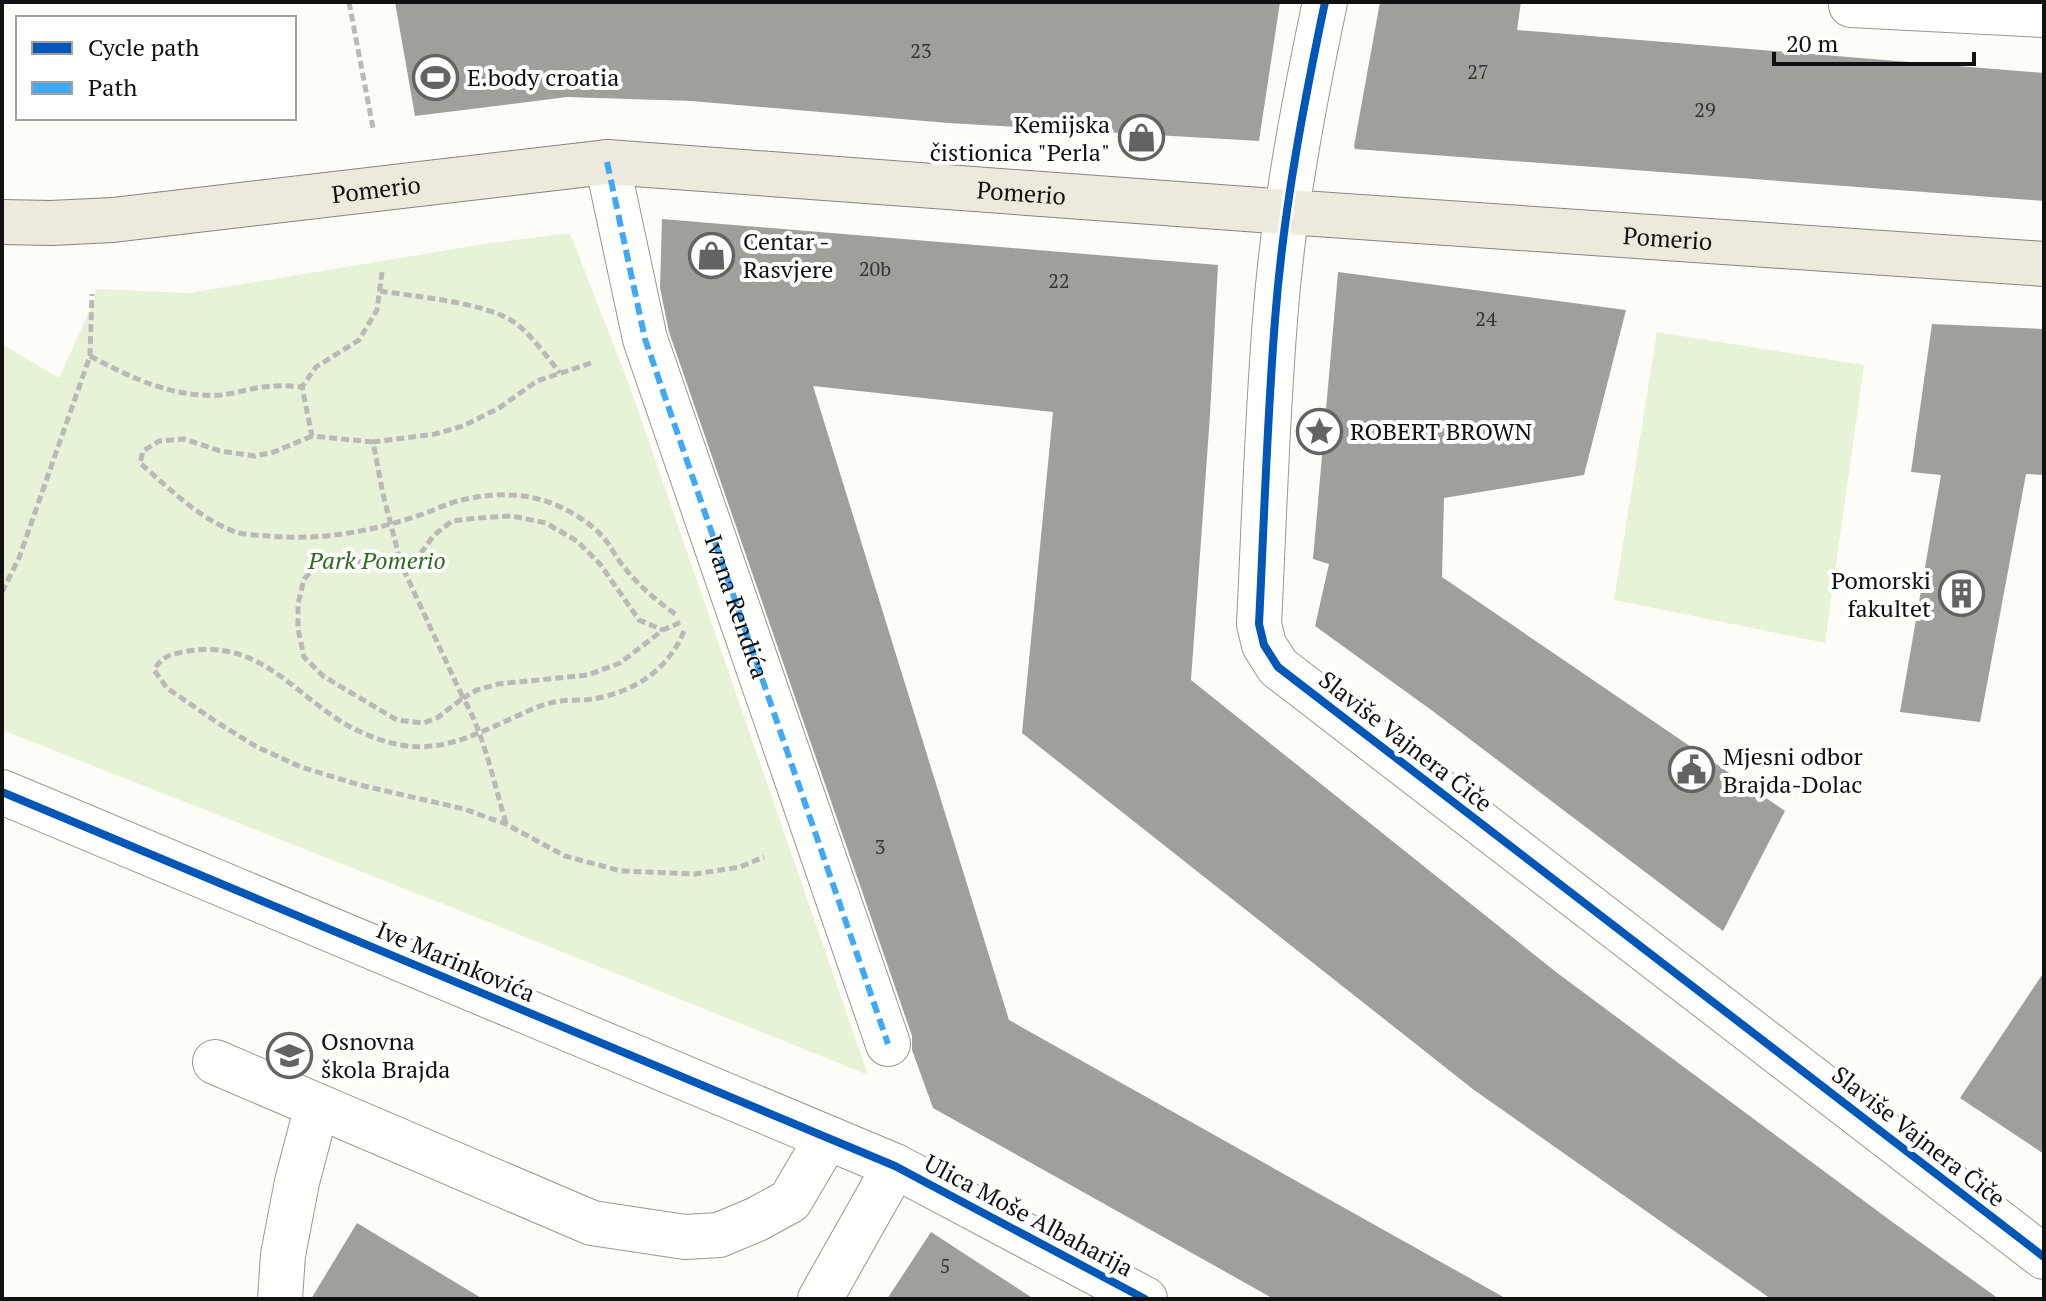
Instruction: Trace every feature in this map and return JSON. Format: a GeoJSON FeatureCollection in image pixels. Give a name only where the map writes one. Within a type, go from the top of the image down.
{"type":"FeatureCollection","features":[{"type":"Feature","properties":{"kind":"main road","name":"Pomerio"},"geometry":{"type":"LineString","coordinates":[[2,222],[113,220],[607,162],[2044,264]]}},
{"type":"Feature","properties":{"kind":"street","name":"Slaviše Vajnera Čiče"},"geometry":{"type":"LineString","coordinates":[[1325,2],[1305,96],[1287,212],[1275,320],[1259,624],[1264,645],[1278,667],[2044,1257]]}},
{"type":"Feature","properties":{"kind":"street"},"geometry":{"type":"LineString","coordinates":[[1851,5],[2044,15]]}},
{"type":"Feature","properties":{"kind":"street","name":"Ivana Rendića"},"geometry":{"type":"LineString","coordinates":[[607,162],[645,339],[888,1044]]}},
{"type":"Feature","properties":{"kind":"street","name":"Ive Marinkovića"},"geometry":{"type":"LineString","coordinates":[[2,792],[895,1166]]}},
{"type":"Feature","properties":{"kind":"street"},"geometry":{"type":"LineString","coordinates":[[215,1062],[592,1223],[685,1237],[719,1235],[790,1201],[827,1138]]}},
{"type":"Feature","properties":{"kind":"street"},"geometry":{"type":"LineString","coordinates":[[280,1299],[286,1241],[297,1182],[317,1106]]}},
{"type":"Feature","properties":{"kind":"street"},"geometry":{"type":"LineString","coordinates":[[820,1299],[895,1166]]}},
{"type":"Feature","properties":{"kind":"street","name":"Ulica Moše Albaharija"},"geometry":{"type":"LineString","coordinates":[[895,1166],[1145,1299]]}},
{"type":"Feature","properties":{"kind":"path"},"geometry":{"type":"LineString","coordinates":[[349,2],[373,128]]}},
{"type":"Feature","properties":{"kind":"path"},"geometry":{"type":"LineString","coordinates":[[312,436],[302,387],[316,367],[359,340],[377,310],[382,272]]}},
{"type":"Feature","properties":{"kind":"path"},"geometry":{"type":"LineString","coordinates":[[380,291],[494,312],[515,323],[560,373]]}},
{"type":"Feature","properties":{"kind":"path"},"geometry":{"type":"LineString","coordinates":[[2,592],[19,558],[90,356],[92,294]]}},
{"type":"Feature","properties":{"kind":"path"},"geometry":{"type":"LineString","coordinates":[[90,356],[125,375],[164,390],[195,395],[223,395],[284,385],[302,387]]}},
{"type":"Feature","properties":{"kind":"path"},"geometry":{"type":"LineString","coordinates":[[537,381],[499,408],[463,426],[435,434],[373,442],[312,436],[274,452],[255,456],[220,451],[184,439],[159,441],[143,451],[140,463],[211,521],[236,533],[295,539],[391,525],[458,501],[520,495],[542,500],[568,510],[602,536],[623,567],[656,600],[684,621]]}},
{"type":"Feature","properties":{"kind":"path"},"geometry":{"type":"LineString","coordinates":[[373,442],[401,564],[470,710],[506,824]]}},
{"type":"Feature","properties":{"kind":"path"},"geometry":{"type":"LineString","coordinates":[[663,630],[639,620],[600,564],[577,541],[546,523],[512,516],[452,521],[434,535],[421,553],[401,564],[335,560],[316,567],[304,579],[298,604],[298,629],[304,657],[323,676],[397,720],[423,723],[437,718],[477,690],[498,684],[588,675],[620,663],[663,630],[684,621]]}},
{"type":"Feature","properties":{"kind":"path"},"geometry":{"type":"LineString","coordinates":[[684,621],[684,631],[667,660],[649,678],[630,689],[542,705],[451,744],[422,747],[394,744],[344,724],[285,679],[255,660],[237,653],[217,649],[194,650],[166,656],[159,660],[154,670],[167,688],[218,723],[257,747],[290,762],[360,785],[464,809],[506,824],[565,856],[621,871],[695,874],[740,867],[815,832]]}},
{"type":"Feature","properties":{"kind":"green space","name":"Park Pomerio"},"geometry":{"type":"Polygon","coordinates":[[[570,233],[630,387],[868,1075],[2,730],[2,344],[59,378],[93,303],[96,289],[189,293],[490,243],[570,233]]]}},
{"type":"Feature","properties":{"kind":"green space"},"geometry":{"type":"Polygon","coordinates":[[[1657,332],[1864,365],[1825,643],[1614,600],[1657,332]]]}},
{"type":"Feature","properties":{"kind":"building"},"geometry":{"type":"Polygon","coordinates":[[[395,2],[1280,2],[1259,141],[948,123],[691,101],[567,97],[415,116],[395,2]]]}},
{"type":"Feature","properties":{"kind":"building"},"geometry":{"type":"Polygon","coordinates":[[[1380,2],[1521,2],[1517,30],[2044,73],[2044,201],[1355,149],[1380,2]]]}},
{"type":"Feature","properties":{"kind":"building"},"geometry":{"type":"Polygon","coordinates":[[[662,219],[1218,265],[1191,680],[1556,972],[1999,1299],[1771,1299],[1474,1090],[1022,733],[1053,412],[813,386],[1009,1020],[1507,1299],[1274,1299],[933,1108],[912,1050],[912,1036],[669,332],[660,288],[662,219]]]}},
{"type":"Feature","properties":{"kind":"building"},"geometry":{"type":"Polygon","coordinates":[[[1338,272],[1626,310],[1584,475],[1444,498],[1442,577],[1785,811],[1723,931],[1315,626],[1329,564],[1313,559],[1338,272]]]}},
{"type":"Feature","properties":{"kind":"building","name":"Pomorski fakultet"},"geometry":{"type":"Polygon","coordinates":[[[1932,324],[2044,329],[2044,475],[2026,474],[1980,722],[1900,712],[1941,475],[1911,472],[1932,324]]]}},
{"type":"Feature","properties":{"kind":"building"},"geometry":{"type":"Polygon","coordinates":[[[2044,972],[2044,1154],[1960,1098],[2044,972]]]}},
{"type":"Feature","properties":{"kind":"building"},"geometry":{"type":"Polygon","coordinates":[[[357,1223],[483,1299],[311,1299],[357,1223]]]}},
{"type":"Feature","properties":{"kind":"building"},"geometry":{"type":"Polygon","coordinates":[[[931,1232],[1034,1299],[887,1299],[931,1232]]]}},
{"type":"Feature","properties":{"kind":"marked path"},"geometry":{"type":"LineString","coordinates":[[607,162],[645,339],[888,1044]]}},
{"type":"Feature","properties":{"kind":"cycle path"},"geometry":{"type":"LineString","coordinates":[[1325,2],[1295,160],[1279,280],[1259,624],[1264,645],[1278,667],[2044,1257]]}},
{"type":"Feature","properties":{"kind":"cycle path"},"geometry":{"type":"LineString","coordinates":[[2,792],[895,1166],[1145,1299]]}},
{"type":"Feature","properties":{"kind":"place","name":"E.body croatia"},"geometry":{"type":"Point","coordinates":[436,77]}},
{"type":"Feature","properties":{"kind":"place","name":"Kemijska čistionica \"Perla\""},"geometry":{"type":"Point","coordinates":[1141,138]}},
{"type":"Feature","properties":{"kind":"place","name":"Centar - Rasvjere"},"geometry":{"type":"Point","coordinates":[712,255]}},
{"type":"Feature","properties":{"kind":"place","name":"ROBERT BROWN"},"geometry":{"type":"Point","coordinates":[1319,431]}},
{"type":"Feature","properties":{"kind":"place","name":"Pomorski fakultet"},"geometry":{"type":"Point","coordinates":[1962,594]}},
{"type":"Feature","properties":{"kind":"place","name":"Mjesni odbor Brajda-Dolac"},"geometry":{"type":"Point","coordinates":[1692,770]}},
{"type":"Feature","properties":{"kind":"place","name":"Osnovna škola Brajda"},"geometry":{"type":"Point","coordinates":[290,1055]}}]}
